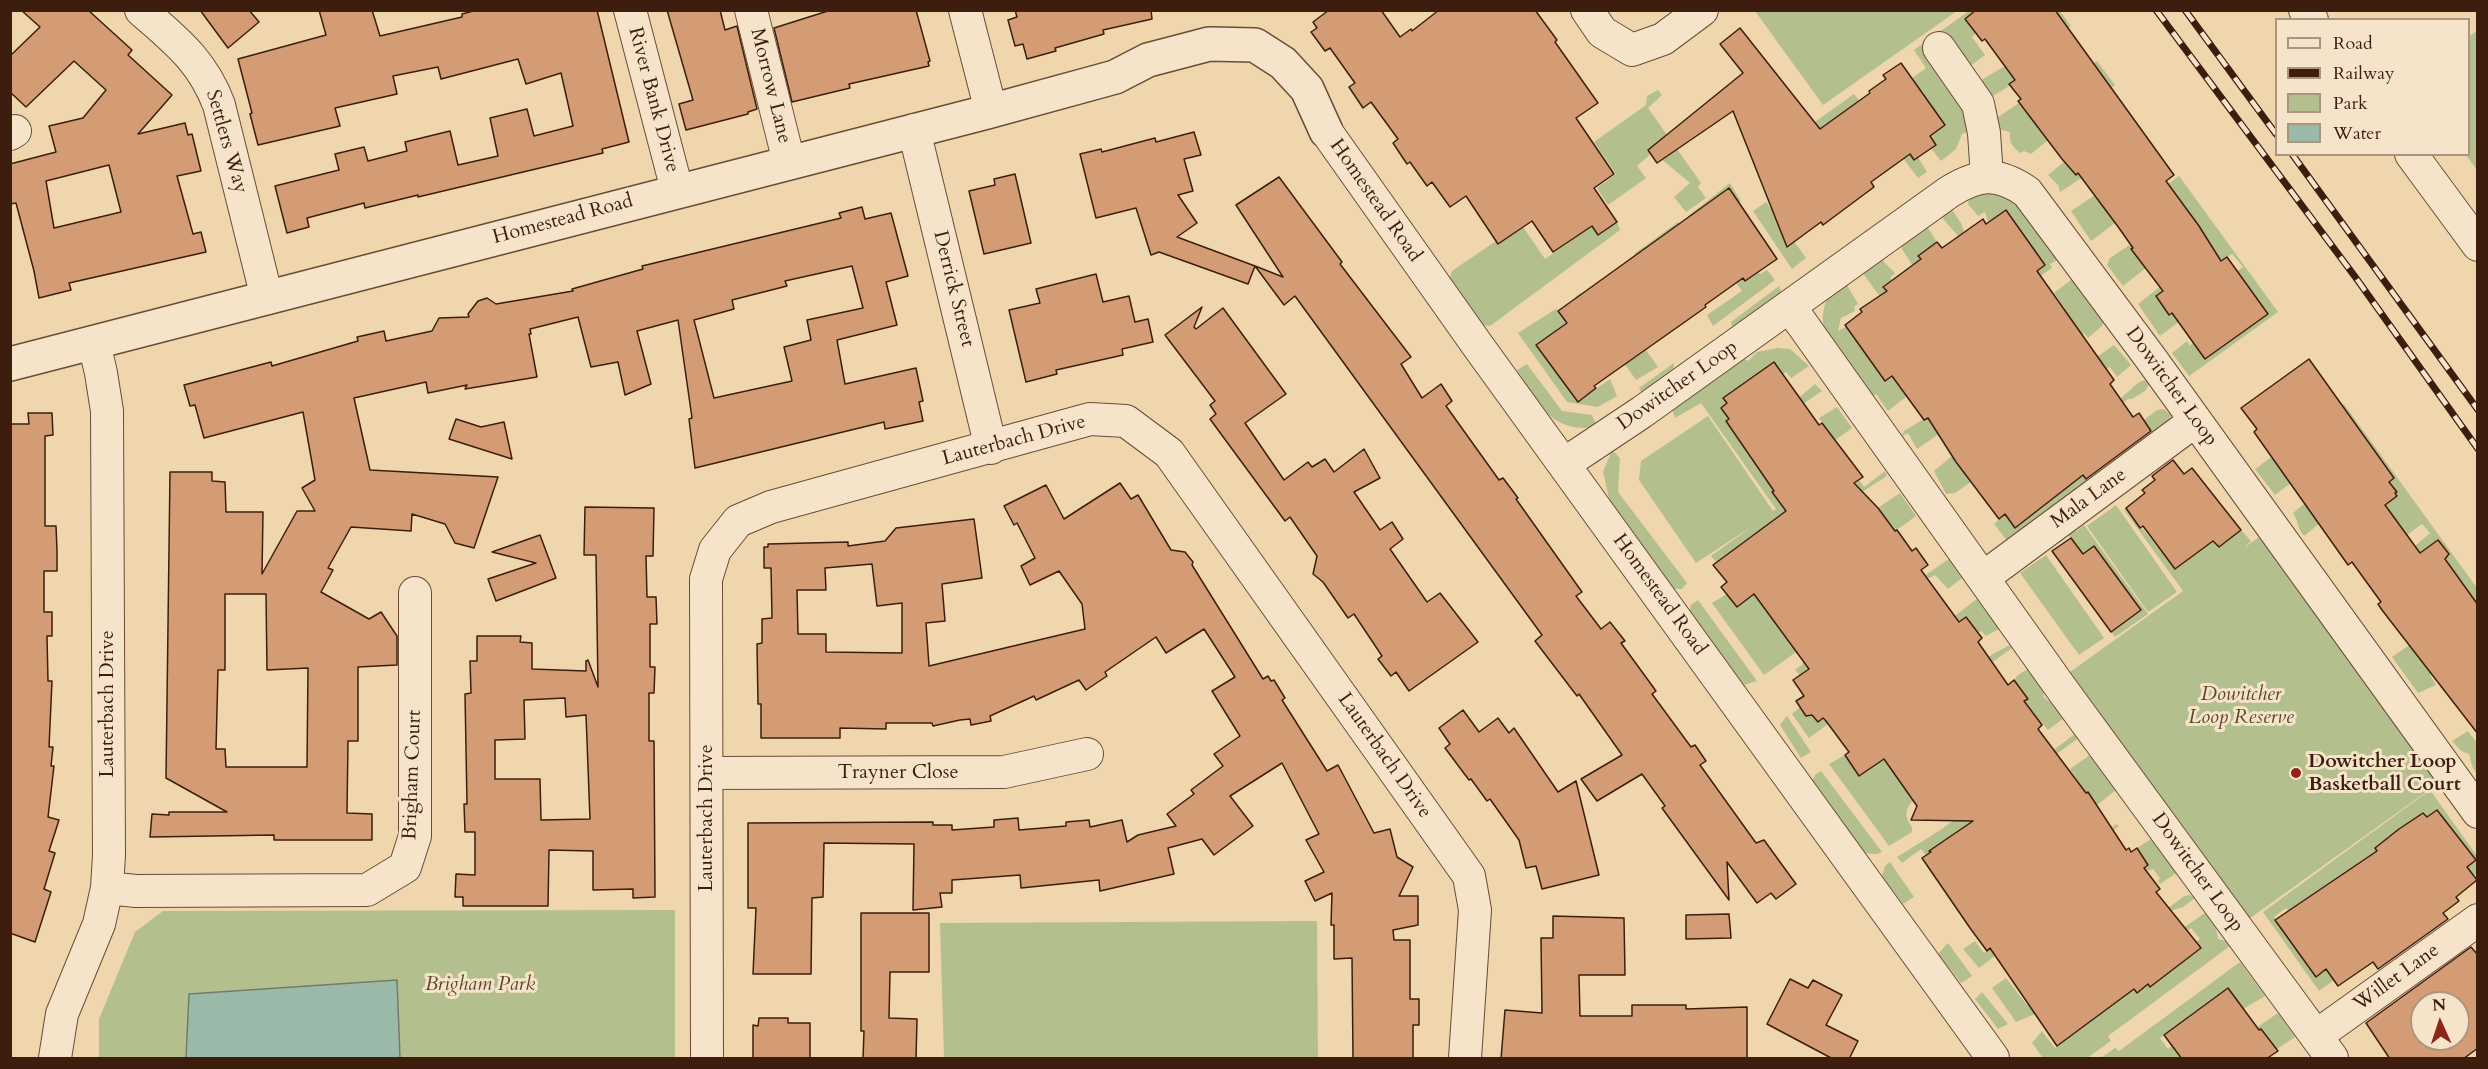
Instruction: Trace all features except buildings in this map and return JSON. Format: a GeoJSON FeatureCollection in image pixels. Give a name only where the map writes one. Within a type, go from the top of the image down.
{"type":"FeatureCollection","features":[{"type":"Feature","properties":{"kind":"street","name":"Settlers Way"},"geometry":{"type":"LineString","coordinates":[[141,10],[189,53],[212,86],[219,105],[267,298]]}},
{"type":"Feature","properties":{"kind":"street","name":"River Bank Drive"},"geometry":{"type":"LineString","coordinates":[[630,10],[677,190]]}},
{"type":"Feature","properties":{"kind":"street","name":"Morrow Lane"},"geometry":{"type":"LineString","coordinates":[[751,10],[789,162]]}},
{"type":"Feature","properties":{"kind":"street"},"geometry":{"type":"LineString","coordinates":[[965,10],[991,111]]}},
{"type":"Feature","properties":{"kind":"street"},"geometry":{"type":"LineString","coordinates":[[1587,10],[1602,32],[1632,50],[1663,39],[1702,10]]}},
{"type":"Feature","properties":{"kind":"street","name":"Homestead Road"},"geometry":{"type":"LineString","coordinates":[[10,364],[677,190],[991,111],[1115,77],[1148,60],[1209,44],[1255,45],[1283,63],[1307,89],[1326,131],[1993,1059]]}},
{"type":"Feature","properties":{"kind":"street"},"geometry":{"type":"LineString","coordinates":[[1939,48],[1978,104],[1984,133],[1987,177]]}},
{"type":"Feature","properties":{"kind":"street","name":"Derrick Street"},"geometry":{"type":"LineString","coordinates":[[914,130],[992,448]]}},
{"type":"Feature","properties":{"kind":"street"},"geometry":{"type":"LineString","coordinates":[[2413,156],[2478,245]]}},
{"type":"Feature","properties":{"kind":"street","name":"Dowitcher Loop"},"geometry":{"type":"LineString","coordinates":[[1564,464],[1790,307],[1949,192],[1968,180],[1987,177],[2010,180],[2027,192],[2478,812]]}},
{"type":"Feature","properties":{"kind":"street","name":"Dowitcher Loop"},"geometry":{"type":"LineString","coordinates":[[1790,307],[2061,688],[2324,1047]]}},
{"type":"Feature","properties":{"kind":"street","name":"Lauterbach Drive"},"geometry":{"type":"LineString","coordinates":[[56,1059],[62,1014],[99,924],[107,888],[109,843],[107,411],[94,343]]}},
{"type":"Feature","properties":{"kind":"street","name":"Lauterbach Drive"},"geometry":{"type":"LineString","coordinates":[[707,1059],[706,579],[715,550],[738,521],[771,507],[992,448],[1090,419],[1126,421],[1169,453],[1469,876],[1475,910],[1465,1059]]}},
{"type":"Feature","properties":{"kind":"street","name":"Mala Lane"},"geometry":{"type":"LineString","coordinates":[[1984,577],[2195,421]]}},
{"type":"Feature","properties":{"kind":"street","name":"Brigham Court"},"geometry":{"type":"LineString","coordinates":[[107,888],[136,891],[367,890],[405,867],[415,836],[415,593]]}},
{"type":"Feature","properties":{"kind":"street","name":"Trayner Close"},"geometry":{"type":"LineString","coordinates":[[707,773],[1004,772],[1087,753]]}},
{"type":"Feature","properties":{"kind":"street","name":"Willet Lane"},"geometry":{"type":"LineString","coordinates":[[2324,1047],[2478,920]]}},
{"type":"Feature","properties":{"kind":"green space"},"geometry":{"type":"Polygon","coordinates":[[[1755,11],[1957,11],[1823,105],[1755,11]]]}},
{"type":"Feature","properties":{"kind":"green space"},"geometry":{"type":"Polygon","coordinates":[[[1969,11],[1976,11],[1976,33],[1972,37],[1985,55],[1973,64],[1965,66],[1972,130],[1962,134],[1956,149],[1941,161],[1931,148],[1936,145],[1930,136],[1945,125],[1912,78],[1926,68],[1914,50],[1969,11]]]}},
{"type":"Feature","properties":{"kind":"green space"},"geometry":{"type":"Polygon","coordinates":[[[2055,11],[2060,11],[2071,26],[2039,49],[2045,58],[2010,83],[2011,85],[1988,99],[1980,86],[1983,79],[2005,66],[2055,11]]]}},
{"type":"Feature","properties":{"kind":"green space"},"geometry":{"type":"Polygon","coordinates":[[[2477,30],[2477,170],[2467,156],[2470,156],[2470,36],[2477,30]]]}},
{"type":"Feature","properties":{"kind":"green space"},"geometry":{"type":"Polygon","coordinates":[[[2097,61],[2115,85],[2031,154],[2024,151],[2020,153],[2012,144],[2010,132],[1998,129],[1998,117],[2019,103],[2035,124],[2094,81],[2085,69],[2097,61]]]}},
{"type":"Feature","properties":{"kind":"green space"},"geometry":{"type":"Polygon","coordinates":[[[1658,90],[1662,95],[1648,108],[1701,183],[1698,187],[1706,198],[1686,212],[1674,197],[1690,183],[1653,152],[1637,166],[1646,178],[1608,205],[1597,188],[1616,174],[1594,142],[1646,105],[1647,96],[1658,90]]]}},
{"type":"Feature","properties":{"kind":"green space"},"geometry":{"type":"Polygon","coordinates":[[[1854,94],[1870,115],[1899,140],[1914,160],[1918,157],[1927,172],[1918,178],[1899,153],[1809,138],[1801,132],[1854,94]]]}},
{"type":"Feature","properties":{"kind":"green space"},"geometry":{"type":"Polygon","coordinates":[[[2065,161],[2076,175],[2081,172],[2085,176],[2060,192],[2058,185],[2048,175],[2065,161]]]}},
{"type":"Feature","properties":{"kind":"green space"},"geometry":{"type":"Polygon","coordinates":[[[2179,176],[2278,312],[2189,376],[2172,353],[2187,341],[2190,346],[2193,342],[2206,359],[2268,314],[2240,276],[2160,336],[2138,304],[2161,286],[2165,290],[2156,296],[2169,315],[2182,306],[2185,310],[2243,267],[2232,254],[2221,261],[2202,233],[2147,267],[2123,286],[2107,265],[2110,258],[2131,244],[2132,250],[2145,267],[2199,226],[2168,184],[2179,176]]]}},
{"type":"Feature","properties":{"kind":"green space"},"geometry":{"type":"Polygon","coordinates":[[[1730,183],[1741,201],[1705,227],[1745,281],[1758,272],[1760,274],[1767,270],[1775,280],[1713,326],[1707,315],[1742,291],[1730,274],[1640,260],[1634,254],[1678,222],[1682,227],[1691,220],[1688,216],[1730,183]]]}},
{"type":"Feature","properties":{"kind":"green space"},"geometry":{"type":"Polygon","coordinates":[[[1990,189],[2014,200],[2061,258],[2050,264],[2052,268],[2018,292],[1998,362],[2067,312],[2054,293],[2071,280],[2079,280],[2106,318],[2102,326],[2088,338],[2084,333],[2078,337],[2077,371],[2114,345],[2131,365],[2117,377],[2110,367],[2048,399],[2120,399],[2139,382],[2150,379],[2151,381],[2145,391],[2128,399],[2065,448],[2087,480],[2153,433],[2144,420],[2157,410],[2164,409],[2171,415],[2169,424],[2009,543],[1994,524],[2005,514],[2015,527],[2044,506],[2043,504],[1956,462],[1971,482],[1955,493],[1946,494],[1934,471],[1957,452],[1995,376],[1931,423],[1939,434],[1917,449],[1908,433],[1901,437],[1904,431],[1945,406],[1907,396],[1888,411],[1876,394],[1871,397],[1843,361],[1830,341],[1823,322],[1828,295],[1847,285],[1858,304],[1854,307],[1855,311],[1841,318],[1838,331],[1846,327],[1885,381],[1918,358],[1903,329],[1860,269],[1878,256],[1895,273],[1890,278],[1892,280],[1883,286],[1886,291],[1883,294],[1926,353],[1913,266],[1900,246],[1905,244],[1903,238],[1922,225],[1928,228],[1937,242],[1918,256],[1968,323],[1960,238],[1943,219],[1944,209],[1953,211],[1964,232],[2009,290],[2045,265],[2006,210],[1988,222],[1985,212],[1978,216],[1968,204],[1969,198],[1990,189]]]}},
{"type":"Feature","properties":{"kind":"green space"},"geometry":{"type":"Polygon","coordinates":[[[2095,195],[2123,217],[2091,241],[2071,211],[2095,195]]]}},
{"type":"Feature","properties":{"kind":"green space"},"geometry":{"type":"Polygon","coordinates":[[[1766,202],[1806,258],[1792,269],[1753,211],[1766,202]]]}},
{"type":"Feature","properties":{"kind":"green space"},"geometry":{"type":"Polygon","coordinates":[[[1617,222],[1620,230],[1490,326],[1483,325],[1449,280],[1452,271],[1496,241],[1523,227],[1545,259],[1592,226],[1598,235],[1617,222]]]}},
{"type":"Feature","properties":{"kind":"green space"},"geometry":{"type":"Polygon","coordinates":[[[1779,286],[1781,291],[1779,296],[1733,328],[1731,322],[1779,286]]]}},
{"type":"Feature","properties":{"kind":"green space"},"geometry":{"type":"Polygon","coordinates":[[[1581,293],[1630,361],[1646,350],[1658,367],[1636,380],[1594,321],[1565,324],[1537,345],[1578,401],[1610,379],[1617,396],[1598,407],[1567,402],[1518,333],[1556,309],[1566,321],[1585,308],[1576,296],[1581,293]]]}},
{"type":"Feature","properties":{"kind":"green space"},"geometry":{"type":"Polygon","coordinates":[[[1777,348],[1790,349],[1809,366],[1791,378],[1786,372],[1783,374],[1774,362],[1723,398],[1727,403],[1721,408],[1729,419],[1726,422],[1737,437],[1795,401],[1815,384],[1822,391],[1803,404],[1786,422],[1746,451],[1769,483],[1832,437],[1819,418],[1837,407],[1852,428],[1813,456],[1817,461],[1773,492],[1795,524],[1859,480],[1864,487],[1885,471],[1887,476],[1859,494],[1893,528],[1878,508],[1900,493],[1916,516],[1877,544],[1924,576],[1949,559],[1962,578],[1948,589],[1935,575],[1927,579],[1903,655],[1977,599],[1999,629],[1986,636],[1981,631],[1978,633],[1966,617],[1952,627],[1990,659],[1989,657],[2009,645],[2012,648],[1969,679],[2022,704],[2028,698],[2014,680],[2028,669],[2043,688],[2044,698],[2055,705],[2064,718],[2048,730],[2031,711],[2036,763],[2075,734],[2077,739],[2050,759],[2084,790],[2070,769],[2090,755],[2116,790],[2097,805],[2088,793],[2093,844],[2116,824],[2119,826],[2093,845],[2078,913],[2148,865],[2137,848],[2151,839],[2176,873],[2160,884],[2158,881],[2160,878],[2153,869],[2146,871],[2150,922],[2184,896],[2190,895],[2195,898],[2183,907],[2167,912],[2137,992],[2148,984],[2151,986],[2201,949],[2196,942],[2200,939],[2191,928],[2186,931],[2183,928],[2205,913],[2216,928],[2218,939],[2226,941],[2230,946],[2108,1036],[2111,1041],[2087,1058],[2043,1058],[2032,1043],[2042,1031],[2055,1048],[2120,999],[2049,1002],[2035,1014],[2016,1022],[1992,988],[2006,978],[2027,1005],[2088,961],[2016,940],[1979,968],[1963,949],[1975,941],[1984,953],[2004,937],[1984,814],[1926,855],[1921,849],[1902,863],[1897,857],[1942,829],[1982,798],[1900,782],[1913,801],[1906,814],[1912,832],[1889,846],[1829,764],[1845,755],[1859,776],[1928,727],[1897,673],[1809,738],[1792,714],[1800,707],[1806,716],[1812,715],[1818,722],[1823,718],[1825,721],[1890,676],[1823,659],[1800,675],[1795,670],[1803,664],[1803,661],[1859,619],[1815,564],[1761,604],[1796,652],[1764,675],[1712,603],[1727,594],[1737,607],[1805,556],[1777,518],[1716,562],[1711,556],[1754,525],[1696,563],[1639,480],[1641,461],[1708,416],[1773,511],[1776,509],[1701,403],[1675,418],[1671,406],[1740,356],[1748,361],[1757,352],[1777,348]]]}},
{"type":"Feature","properties":{"kind":"green space"},"geometry":{"type":"Polygon","coordinates":[[[1674,363],[1673,371],[1646,394],[1641,392],[1639,388],[1674,363]]]}},
{"type":"Feature","properties":{"kind":"green space"},"geometry":{"type":"Polygon","coordinates":[[[1527,364],[1562,411],[1592,415],[1597,426],[1582,428],[1569,426],[1548,414],[1531,394],[1517,370],[1527,364]]]}},
{"type":"Feature","properties":{"kind":"green space"},"geometry":{"type":"Polygon","coordinates":[[[2344,404],[2477,588],[2477,605],[2445,559],[2449,553],[2438,540],[2392,572],[2430,533],[2422,524],[2407,535],[2357,524],[2397,496],[2397,492],[2389,482],[2394,478],[2320,523],[2304,536],[2301,533],[2293,513],[2328,484],[2325,480],[2372,447],[2359,428],[2277,464],[2289,482],[2295,480],[2275,495],[2255,469],[2344,404]]]}},
{"type":"Feature","properties":{"kind":"green space"},"geometry":{"type":"Polygon","coordinates":[[[1612,450],[1620,458],[1618,492],[1687,583],[1682,589],[1673,589],[1609,498],[1603,472],[1612,450]]]}},
{"type":"Feature","properties":{"kind":"green space"},"geometry":{"type":"Polygon","coordinates":[[[2116,505],[2177,592],[2148,612],[2087,526],[2116,505]]]}},
{"type":"Feature","properties":{"kind":"green space","name":"Dowitcher Loop Reserve"},"geometry":{"type":"Polygon","coordinates":[[[2126,508],[2175,569],[2212,539],[2219,547],[2241,530],[2251,541],[2244,548],[2263,534],[2440,782],[2249,919],[2070,672],[2183,591],[2124,510],[2126,508]]]}},
{"type":"Feature","properties":{"kind":"green space"},"geometry":{"type":"Polygon","coordinates":[[[2072,525],[2076,531],[2084,525],[2148,614],[2115,637],[2108,628],[2119,620],[2083,554],[2065,531],[2072,525]]]}},
{"type":"Feature","properties":{"kind":"green space"},"geometry":{"type":"Polygon","coordinates":[[[2046,555],[2104,638],[2079,655],[2020,573],[2046,555]]]}},
{"type":"Feature","properties":{"kind":"green space"},"geometry":{"type":"Polygon","coordinates":[[[1698,600],[1757,681],[1744,685],[1689,612],[1691,605],[1698,600]]]}},
{"type":"Feature","properties":{"kind":"green space"},"geometry":{"type":"Polygon","coordinates":[[[2477,623],[2430,675],[2436,685],[2418,693],[2392,657],[2411,644],[2414,648],[2412,650],[2423,663],[2477,623]]]}},
{"type":"Feature","properties":{"kind":"green space"},"geometry":{"type":"Polygon","coordinates":[[[1787,716],[1811,752],[1801,758],[1780,725],[1787,716]]]}},
{"type":"Feature","properties":{"kind":"green space"},"geometry":{"type":"Polygon","coordinates":[[[2468,731],[2477,743],[2477,775],[2469,754],[2461,751],[2452,741],[2468,731]]]}},
{"type":"Feature","properties":{"kind":"green space"},"geometry":{"type":"Polygon","coordinates":[[[1821,771],[1882,852],[1864,853],[1812,782],[1815,775],[1821,771]]]}},
{"type":"Feature","properties":{"kind":"green space"},"geometry":{"type":"Polygon","coordinates":[[[2430,790],[2477,856],[2477,873],[2474,876],[2467,867],[2476,860],[2437,810],[2427,817],[2423,814],[2441,876],[2459,902],[2399,830],[2375,848],[2414,901],[2298,904],[2288,911],[2286,908],[2274,917],[2315,976],[2326,969],[2334,980],[2319,991],[2263,912],[2430,790]]]}},
{"type":"Feature","properties":{"kind":"green space"},"geometry":{"type":"Polygon","coordinates":[[[1890,862],[1914,897],[1903,904],[1882,876],[1885,866],[1890,862]]]}},
{"type":"Feature","properties":{"kind":"green space","name":"Brigham Park"},"geometry":{"type":"Polygon","coordinates":[[[675,910],[675,1058],[99,1058],[99,1019],[135,932],[163,911],[675,910]]]}},
{"type":"Feature","properties":{"kind":"green space"},"geometry":{"type":"Polygon","coordinates":[[[1317,921],[1318,1058],[944,1058],[940,923],[1317,921]]]}},
{"type":"Feature","properties":{"kind":"green space"},"geometry":{"type":"Polygon","coordinates":[[[1948,943],[1972,976],[1961,983],[1938,954],[1948,943]]]}},
{"type":"Feature","properties":{"kind":"green space"},"geometry":{"type":"Polygon","coordinates":[[[2240,962],[2265,996],[2243,1009],[2227,988],[2160,1038],[2168,1049],[2172,1045],[2182,1058],[2101,1058],[2115,1048],[2119,1051],[2240,962]]]}},
{"type":"Feature","properties":{"kind":"green space"},"geometry":{"type":"Polygon","coordinates":[[[1982,992],[2008,1024],[1998,1029],[1975,999],[1982,992]]]}},
{"type":"Feature","properties":{"kind":"green space"},"geometry":{"type":"Polygon","coordinates":[[[2278,1013],[2295,1037],[2277,1049],[2261,1029],[2222,1058],[2237,1041],[2278,1013]]]}},
{"type":"Feature","properties":{"kind":"water"},"geometry":{"type":"Polygon","coordinates":[[[397,980],[400,1058],[186,1058],[189,994],[397,980]]]}},
{"type":"Feature","properties":{"kind":"railway"},"geometry":{"type":"LineString","coordinates":[[2156,10],[2356,278],[2478,449]]}},
{"type":"Feature","properties":{"kind":"railway"},"geometry":{"type":"LineString","coordinates":[[2185,10],[2275,133]]}},
{"type":"Feature","properties":{"kind":"railway"},"geometry":{"type":"LineString","coordinates":[[2293,156],[2478,410]]}},
{"type":"Feature","properties":{"kind":"place","name":"Dowitcher Loop Basketball Court"},"geometry":{"type":"Point","coordinates":[2296,773]}}]}
